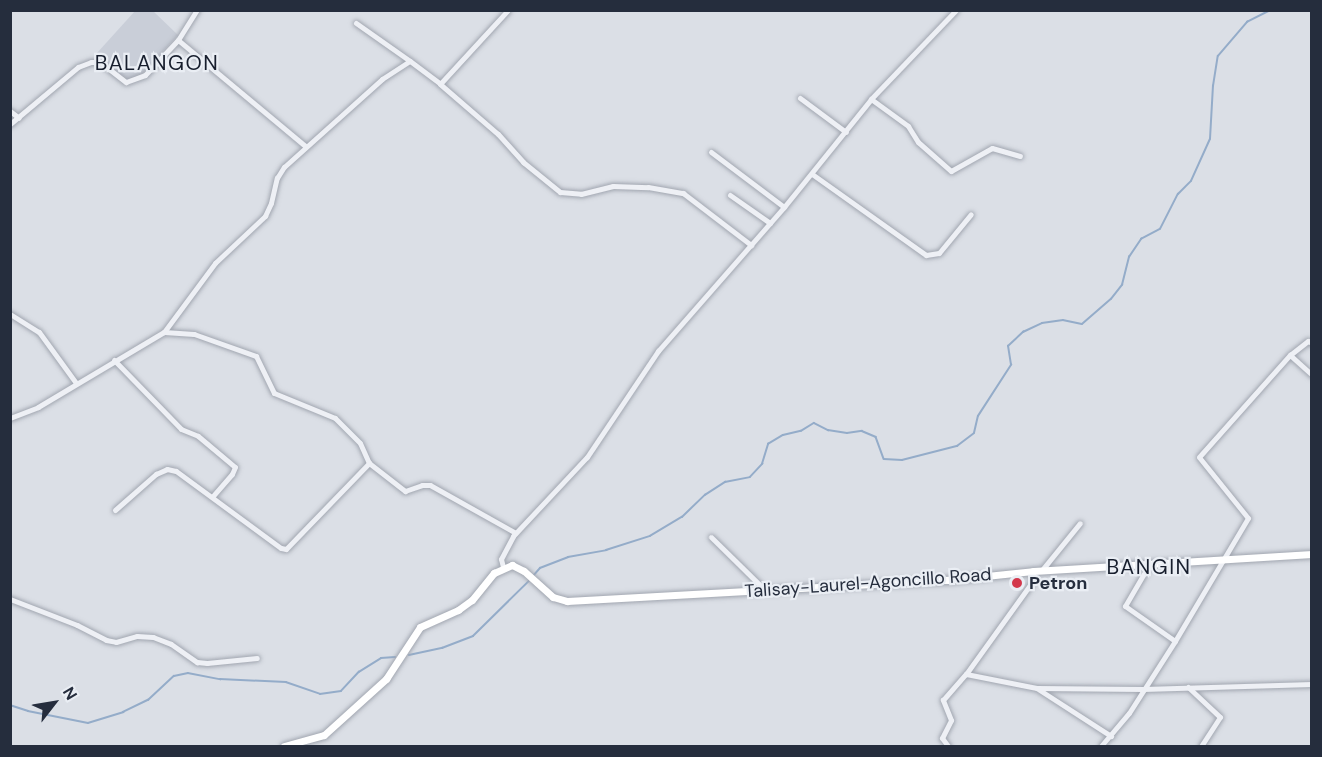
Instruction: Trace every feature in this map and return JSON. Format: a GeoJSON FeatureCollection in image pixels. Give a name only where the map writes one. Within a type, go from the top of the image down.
{"type":"FeatureCollection","features":[{"type":"Feature","properties":{"kind":"main road","name":"Talisay-Laurel-Agoncillo Road"},"geometry":{"type":"LineString","coordinates":[[503,567],[512,565],[524,572],[553,597],[567,601],[948,579],[1042,570],[1311,554]]}},
{"type":"Feature","properties":{"kind":"main road"},"geometry":{"type":"LineString","coordinates":[[284,747],[324,735],[386,679],[420,627],[458,610],[503,567]]}},
{"type":"Feature","properties":{"kind":"street"},"geometry":{"type":"LineString","coordinates":[[10,124],[78,67],[91,62],[100,62],[122,80],[132,82],[145,75],[178,40],[197,10]]}},
{"type":"Feature","properties":{"kind":"street"},"geometry":{"type":"LineString","coordinates":[[440,84],[508,10]]}},
{"type":"Feature","properties":{"kind":"street"},"geometry":{"type":"LineString","coordinates":[[503,567],[501,559],[516,533],[587,457],[658,351],[812,174],[871,99],[956,10]]}},
{"type":"Feature","properties":{"kind":"street"},"geometry":{"type":"LineString","coordinates":[[356,23],[440,84],[498,134],[523,162],[560,192],[581,194],[613,186],[648,187],[683,193],[751,245]]}},
{"type":"Feature","properties":{"kind":"street"},"geometry":{"type":"LineString","coordinates":[[178,40],[305,146]]}},
{"type":"Feature","properties":{"kind":"street"},"geometry":{"type":"LineString","coordinates":[[10,418],[38,407],[164,332],[215,263],[265,216],[271,203],[277,178],[284,167],[382,79],[410,62]]}},
{"type":"Feature","properties":{"kind":"street"},"geometry":{"type":"LineString","coordinates":[[800,98],[846,132]]}},
{"type":"Feature","properties":{"kind":"street"},"geometry":{"type":"LineString","coordinates":[[871,99],[908,126],[918,142],[951,171],[992,148],[1020,156]]}},
{"type":"Feature","properties":{"kind":"street"},"geometry":{"type":"LineString","coordinates":[[10,111],[19,118]]}},
{"type":"Feature","properties":{"kind":"street"},"geometry":{"type":"LineString","coordinates":[[711,152],[784,207]]}},
{"type":"Feature","properties":{"kind":"street"},"geometry":{"type":"LineString","coordinates":[[812,174],[926,255],[939,253],[971,214]]}},
{"type":"Feature","properties":{"kind":"street"},"geometry":{"type":"LineString","coordinates":[[730,195],[770,223]]}},
{"type":"Feature","properties":{"kind":"street"},"geometry":{"type":"LineString","coordinates":[[10,314],[39,332],[76,383]]}},
{"type":"Feature","properties":{"kind":"street"},"geometry":{"type":"LineString","coordinates":[[164,332],[194,334],[256,356],[274,393],[335,418],[360,443],[369,463],[405,491],[422,484],[430,485],[516,533]]}},
{"type":"Feature","properties":{"kind":"street"},"geometry":{"type":"LineString","coordinates":[[1101,747],[1111,736],[1175,641],[1248,518],[1199,457],[1290,355],[1308,341],[1311,343]]}},
{"type":"Feature","properties":{"kind":"street"},"geometry":{"type":"LineString","coordinates":[[1290,355],[1311,375]]}},
{"type":"Feature","properties":{"kind":"street"},"geometry":{"type":"LineString","coordinates":[[114,360],[180,429],[198,436],[235,467],[232,474],[212,497]]}},
{"type":"Feature","properties":{"kind":"street"},"geometry":{"type":"LineString","coordinates":[[115,510],[156,474],[167,469],[176,471],[281,548],[286,549],[369,463]]}},
{"type":"Feature","properties":{"kind":"street"},"geometry":{"type":"LineString","coordinates":[[1042,570],[1080,523]]}},
{"type":"Feature","properties":{"kind":"street"},"geometry":{"type":"LineString","coordinates":[[711,537],[764,589]]}},
{"type":"Feature","properties":{"kind":"street"},"geometry":{"type":"LineString","coordinates":[[1149,565],[1125,606],[1175,641]]}},
{"type":"Feature","properties":{"kind":"street"},"geometry":{"type":"LineString","coordinates":[[948,747],[942,738],[951,720],[943,700],[966,674],[1032,582],[1033,571]]}},
{"type":"Feature","properties":{"kind":"street"},"geometry":{"type":"LineString","coordinates":[[10,599],[106,640],[116,642],[137,636],[153,637],[171,644],[197,662],[256,658]]}},
{"type":"Feature","properties":{"kind":"street"},"geometry":{"type":"LineString","coordinates":[[966,674],[1037,688],[1143,689],[1311,684]]}},
{"type":"Feature","properties":{"kind":"street"},"geometry":{"type":"LineString","coordinates":[[1187,686],[1220,717],[1201,747]]}},
{"type":"Feature","properties":{"kind":"street"},"geometry":{"type":"LineString","coordinates":[[1037,688],[1111,736]]}},
{"type":"Feature","properties":{"kind":"shaded area"},"geometry":{"type":"Polygon","coordinates":[[[135,11],[153,11],[178,35],[139,77],[127,81],[97,53],[135,11]]]}},
{"type":"Feature","properties":{"kind":"waterway"},"geometry":{"type":"LineString","coordinates":[[534,575],[540,568],[568,557],[606,550],[650,536],[682,517],[705,495],[725,482],[750,477],[762,464],[768,444],[783,435],[801,431],[814,423],[828,430],[847,433],[862,431],[876,437],[884,459],[902,460],[957,446],[974,433],[978,416],[1011,365],[1008,346],[1023,332],[1042,323],[1063,320],[1082,324],[1111,299],[1122,285],[1129,257],[1141,239],[1160,229],[1178,194],[1191,181],[1210,139],[1213,86],[1218,56],[1247,22],[1271,10]]}},
{"type":"Feature","properties":{"kind":"waterway"},"geometry":{"type":"LineString","coordinates":[[409,655],[442,648],[473,636],[529,581]]}},
{"type":"Feature","properties":{"kind":"waterway"},"geometry":{"type":"LineString","coordinates":[[10,705],[88,723],[123,712],[148,700],[174,676],[188,673],[220,679],[286,682],[320,694],[341,691],[359,672],[381,658],[395,657]]}},
{"type":"Feature","properties":{"kind":"place","name":"Petron"},"geometry":{"type":"Point","coordinates":[1017,583]}},
{"type":"Feature","properties":{"kind":"district","name":"BALANGON"},"geometry":{"type":"Point","coordinates":[157,63]}},
{"type":"Feature","properties":{"kind":"district","name":"BANGIN"},"geometry":{"type":"Point","coordinates":[1149,567]}}]}
